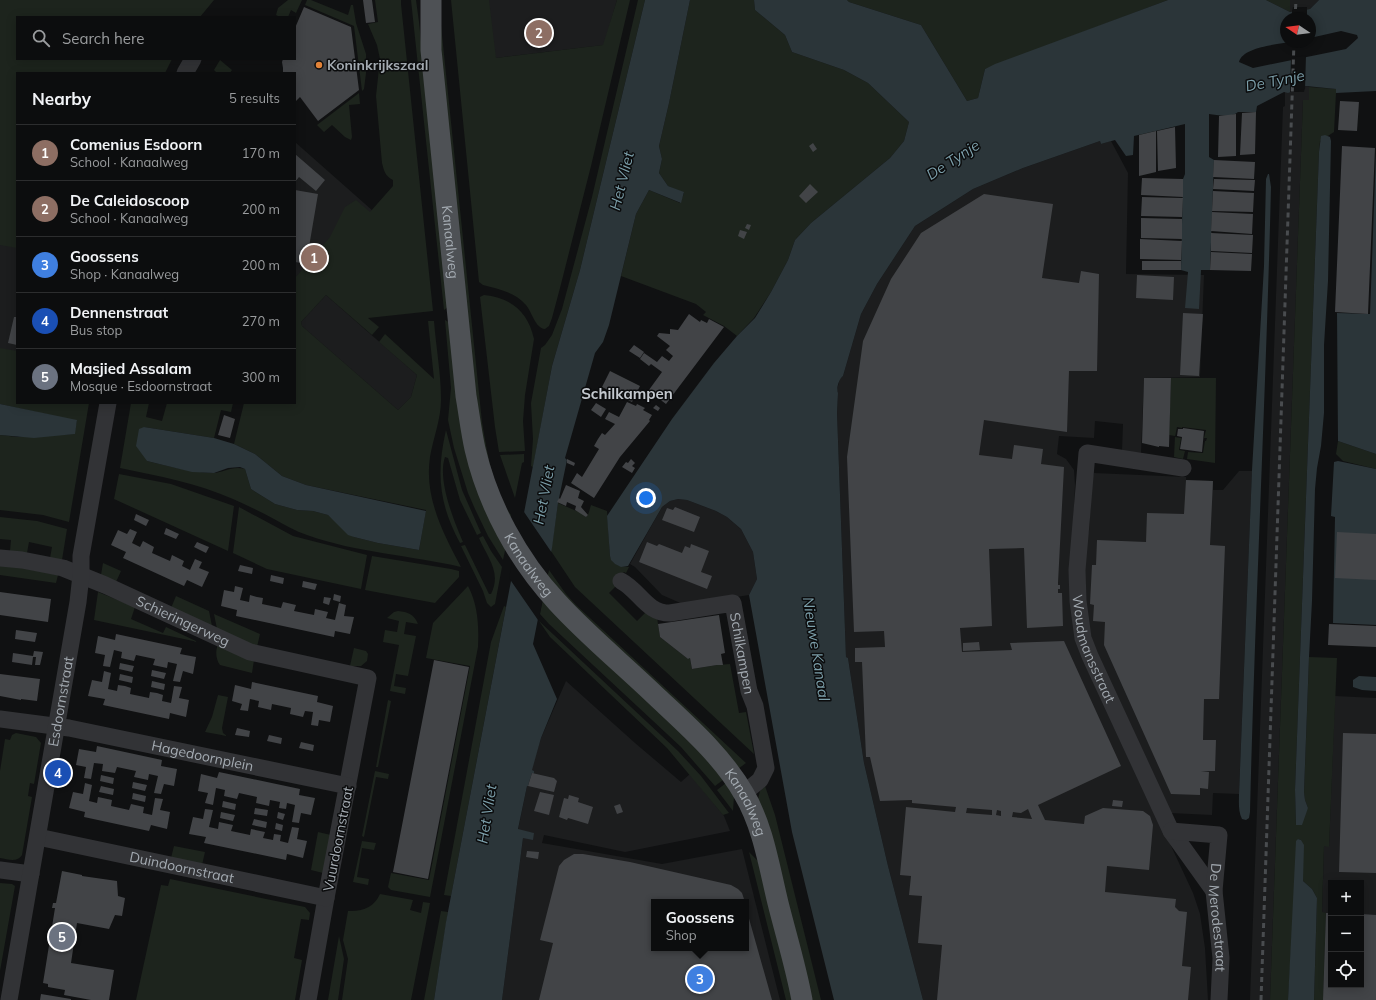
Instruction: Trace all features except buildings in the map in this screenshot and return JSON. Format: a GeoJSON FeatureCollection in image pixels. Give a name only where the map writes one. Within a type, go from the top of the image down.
{"type":"FeatureCollection","features":[{"type":"Feature","properties":{"kind":"main road","name":"Kanaalweg"},"geometry":{"type":"LineString","coordinates":[[420,0],[431,50]]}},
{"type":"Feature","properties":{"kind":"main road","name":"Kanaalweg"},"geometry":{"type":"LineString","coordinates":[[431,0],[431,50],[470,422],[475,450],[484,481],[493,504],[508,532],[532,572],[545,588],[558,603],[689,727],[720,760],[744,793],[759,826],[802,1000]]}},
{"type":"Feature","properties":{"kind":"street"},"geometry":{"type":"LineString","coordinates":[[186,72],[192,60]]}},
{"type":"Feature","properties":{"kind":"street","name":"Esdoornstraat"},"geometry":{"type":"LineString","coordinates":[[9,1000],[78,602],[81,575],[81,556],[108,404]]}},
{"type":"Feature","properties":{"kind":"street","name":"Woudmansstraat"},"geometry":{"type":"LineString","coordinates":[[1183,468],[1087,453],[1077,570],[1078,601],[1083,638],[1090,656],[1171,831],[1214,891]]}},
{"type":"Feature","properties":{"kind":"street","name":"Schieringerweg"},"geometry":{"type":"LineString","coordinates":[[0,558],[22,560],[63,568],[250,652],[368,678]]}},
{"type":"Feature","properties":{"kind":"street","name":"Schilkampen"},"geometry":{"type":"LineString","coordinates":[[621,581],[627,584],[652,609],[660,612],[670,613],[733,603],[749,691],[755,706],[766,768],[760,780],[744,793]]}},
{"type":"Feature","properties":{"kind":"street","name":"Vuurdoornstraat"},"geometry":{"type":"LineString","coordinates":[[308,1000],[368,678]]}},
{"type":"Feature","properties":{"kind":"street","name":"Hagedoornplein"},"geometry":{"type":"LineString","coordinates":[[0,719],[69,728],[348,786]]}},
{"type":"Feature","properties":{"kind":"street","name":"De Merodestraat"},"geometry":{"type":"LineString","coordinates":[[1171,831],[1219,835],[1214,891],[1221,958],[1219,1000]]}},
{"type":"Feature","properties":{"kind":"street","name":"Duindoornstraat"},"geometry":{"type":"LineString","coordinates":[[38,837],[326,898]]}},
{"type":"Feature","properties":{"kind":"street"},"geometry":{"type":"LineString","coordinates":[[0,870],[31,874]]}},
{"type":"Feature","properties":{"kind":"shaded area"},"geometry":{"type":"Polygon","coordinates":[[[0,0],[214,0],[201,16],[16,16],[16,60],[172,60],[166,72],[16,72],[16,248],[0,245],[0,0]]]}},
{"type":"Feature","properties":{"kind":"shaded area"},"geometry":{"type":"Polygon","coordinates":[[[288,0],[302,0],[296,13],[291,10],[288,16],[276,15],[278,8],[288,0]]]}},
{"type":"Feature","properties":{"kind":"shaded area"},"geometry":{"type":"Polygon","coordinates":[[[307,0],[311,0],[348,15],[351,5],[353,5],[356,23],[366,54],[366,73],[364,89],[362,91],[354,26],[305,5],[307,0]]]}},
{"type":"Feature","properties":{"kind":"shaded area"},"geometry":{"type":"Polygon","coordinates":[[[375,0],[401,0],[433,311],[368,318],[379,327],[372,335],[326,295],[301,322],[302,326],[398,410],[411,397],[417,375],[379,342],[385,334],[434,379],[428,321],[434,321],[441,390],[441,407],[430,457],[430,486],[436,514],[461,567],[364,550],[326,541],[298,532],[238,501],[219,493],[177,480],[120,468],[131,404],[149,404],[146,417],[162,421],[167,404],[233,404],[231,412],[221,410],[214,438],[144,427],[147,461],[212,473],[236,468],[245,469],[251,489],[275,504],[297,510],[313,511],[328,515],[354,537],[419,550],[426,510],[306,485],[282,476],[255,454],[234,444],[244,404],[296,404],[296,277],[330,237],[345,207],[356,200],[370,212],[393,186],[393,180],[385,173],[382,163],[376,96],[380,59],[377,45],[368,24],[378,22],[375,0]]]}},
{"type":"Feature","properties":{"kind":"shaded area"},"geometry":{"type":"Polygon","coordinates":[[[411,0],[416,0],[419,22],[448,307],[444,310],[411,0]]]}},
{"type":"Feature","properties":{"kind":"shaded area"},"geometry":{"type":"Polygon","coordinates":[[[451,0],[489,0],[496,58],[603,45],[617,0],[630,0],[591,166],[560,288],[552,318],[549,326],[545,329],[539,326],[526,305],[517,297],[483,285],[479,282],[451,0]]]}},
{"type":"Feature","properties":{"kind":"shaded area"},"geometry":{"type":"Polygon","coordinates":[[[468,0],[617,0],[604,45],[496,58],[468,0]]]}},
{"type":"Feature","properties":{"kind":"shaded area"},"geometry":{"type":"Polygon","coordinates":[[[638,0],[645,0],[580,270],[552,366],[533,467],[531,466],[533,439],[531,403],[541,348],[552,335],[562,309],[592,197],[638,0]]]}},
{"type":"Feature","properties":{"kind":"shaded area"},"geometry":{"type":"Polygon","coordinates":[[[690,0],[754,0],[755,10],[785,35],[792,52],[844,70],[868,83],[909,122],[904,141],[890,158],[811,223],[795,240],[788,260],[771,292],[754,318],[737,336],[724,326],[703,315],[706,312],[696,304],[621,276],[636,214],[649,190],[680,203],[684,193],[668,186],[659,173],[662,159],[659,146],[690,0]]]}},
{"type":"Feature","properties":{"kind":"shaded area"},"geometry":{"type":"Polygon","coordinates":[[[847,0],[1168,0],[985,69],[978,98],[967,101],[921,25],[849,2],[847,0]]]}},
{"type":"Feature","properties":{"kind":"shaded area"},"geometry":{"type":"Polygon","coordinates":[[[1266,0],[1290,0],[1290,12],[1266,0]]]}},
{"type":"Feature","properties":{"kind":"shaded area"},"geometry":{"type":"Polygon","coordinates":[[[1290,0],[1319,0],[1310,9],[1307,9],[1307,7],[1293,7],[1292,12],[1290,12],[1290,0]]]}},
{"type":"Feature","properties":{"kind":"shaded area"},"geometry":{"type":"Polygon","coordinates":[[[439,6],[482,422],[495,483],[511,515],[510,520],[493,479],[479,425],[443,91],[439,6]]]}},
{"type":"Feature","properties":{"kind":"shaded area"},"geometry":{"type":"Polygon","coordinates":[[[220,60],[232,70],[231,72],[216,72],[214,70],[220,60]]]}},
{"type":"Feature","properties":{"kind":"shaded area"},"geometry":{"type":"Polygon","coordinates":[[[1306,86],[1309,87],[1309,100],[1303,101],[1270,1000],[1250,1000],[1283,107],[1285,106],[1285,92],[1304,92],[1306,86]]]}},
{"type":"Feature","properties":{"kind":"shaded area"},"geometry":{"type":"Polygon","coordinates":[[[1309,87],[1336,89],[1334,132],[1320,141],[1319,152],[1295,790],[1296,825],[1308,808],[1304,792],[1309,657],[1337,658],[1329,847],[1324,846],[1322,912],[1326,913],[1323,1000],[1314,1000],[1317,898],[1312,889],[1303,881],[1301,840],[1298,839],[1288,1000],[1270,1000],[1303,100],[1309,100],[1309,87]]]}},
{"type":"Feature","properties":{"kind":"shaded area"},"geometry":{"type":"Polygon","coordinates":[[[359,93],[360,104],[349,105],[351,140],[345,137],[332,125],[324,132],[317,125],[359,93]]]}},
{"type":"Feature","properties":{"kind":"shaded area"},"geometry":{"type":"Polygon","coordinates":[[[1100,141],[1101,144],[1111,141],[1128,173],[1126,274],[1204,275],[1200,377],[1144,378],[1141,453],[1122,451],[1123,424],[1095,421],[1094,438],[1059,436],[1057,454],[1066,459],[1074,470],[1075,485],[1071,582],[1131,760],[1193,893],[1200,914],[1205,948],[1208,1000],[923,1000],[888,866],[864,763],[848,658],[846,657],[837,390],[840,378],[843,376],[861,314],[877,284],[915,226],[973,189],[1023,168],[1100,141]]]}},
{"type":"Feature","properties":{"kind":"shaded area"},"geometry":{"type":"Polygon","coordinates":[[[296,143],[373,211],[296,305],[296,143]]]}},
{"type":"Feature","properties":{"kind":"shaded area"},"geometry":{"type":"Polygon","coordinates":[[[0,240],[16,244],[16,364],[0,360],[0,240]]]}},
{"type":"Feature","properties":{"kind":"shaded area"},"geometry":{"type":"Polygon","coordinates":[[[326,295],[417,375],[411,397],[398,410],[302,326],[301,322],[326,295]]]}},
{"type":"Feature","properties":{"kind":"shaded area"},"geometry":{"type":"Polygon","coordinates":[[[484,295],[503,299],[517,308],[528,321],[534,339],[525,395],[523,421],[525,451],[499,452],[480,297],[484,295]]]}},
{"type":"Feature","properties":{"kind":"shaded area"},"geometry":{"type":"Polygon","coordinates":[[[445,320],[450,323],[506,546],[503,560],[488,536],[468,493],[454,448],[448,420],[451,388],[445,320]]]}},
{"type":"Feature","properties":{"kind":"shaded area"},"geometry":{"type":"Polygon","coordinates":[[[0,348],[16,351],[16,404],[89,404],[69,522],[43,515],[0,510],[0,435],[17,437],[74,434],[77,421],[0,404],[0,348]]]}},
{"type":"Feature","properties":{"kind":"shaded area"},"geometry":{"type":"Polygon","coordinates":[[[1171,378],[1216,378],[1215,463],[1187,459],[1188,452],[1203,453],[1207,438],[1204,438],[1206,430],[1177,427],[1175,437],[1181,438],[1179,450],[1185,451],[1183,459],[1174,457],[1175,436],[1169,435],[1171,378]]]}},
{"type":"Feature","properties":{"kind":"shaded area"},"geometry":{"type":"Polygon","coordinates":[[[446,430],[462,490],[481,533],[477,535],[460,500],[448,458],[445,457],[443,477],[451,512],[463,542],[460,543],[448,515],[441,488],[441,461],[446,430]]]}},
{"type":"Feature","properties":{"kind":"shaded area"},"geometry":{"type":"Polygon","coordinates":[[[1338,441],[1376,454],[1376,469],[1343,461],[1336,454],[1338,441]]]}},
{"type":"Feature","properties":{"kind":"shaded area"},"geometry":{"type":"Polygon","coordinates":[[[524,454],[524,462],[522,463],[515,498],[500,455],[524,454]]]}},
{"type":"Feature","properties":{"kind":"shaded area"},"geometry":{"type":"Polygon","coordinates":[[[1239,471],[1252,471],[1239,794],[1213,793],[1212,815],[1170,813],[1094,649],[1083,600],[1084,540],[1089,531],[1092,479],[1094,473],[1186,477],[1186,480],[1213,481],[1213,490],[1223,490],[1239,471]]]}},
{"type":"Feature","properties":{"kind":"shaded area"},"geometry":{"type":"Polygon","coordinates":[[[119,474],[171,484],[234,506],[228,551],[114,499],[119,474]]]}},
{"type":"Feature","properties":{"kind":"shaded area"},"geometry":{"type":"Polygon","coordinates":[[[678,499],[687,500],[716,511],[727,517],[741,529],[753,552],[757,579],[749,595],[685,605],[662,595],[635,567],[630,564],[662,507],[670,501],[678,499]]]}},
{"type":"Feature","properties":{"kind":"shaded area"},"geometry":{"type":"Polygon","coordinates":[[[558,503],[581,513],[586,517],[591,505],[607,511],[611,559],[615,564],[629,567],[626,573],[624,572],[615,581],[618,584],[609,593],[637,621],[646,612],[657,617],[660,637],[688,659],[690,658],[692,669],[730,664],[739,713],[746,712],[754,754],[575,587],[551,551],[558,503]]]}},
{"type":"Feature","properties":{"kind":"shaded area"},"geometry":{"type":"Polygon","coordinates":[[[239,507],[293,536],[367,555],[361,589],[267,569],[233,553],[239,507]]]}},
{"type":"Feature","properties":{"kind":"shaded area"},"geometry":{"type":"Polygon","coordinates":[[[0,517],[37,521],[67,529],[62,560],[50,558],[52,547],[29,542],[27,553],[10,551],[11,540],[0,539],[0,517]]]}},
{"type":"Feature","properties":{"kind":"shaded area"},"geometry":{"type":"Polygon","coordinates":[[[483,536],[502,567],[495,604],[491,607],[487,603],[483,591],[461,546],[465,545],[489,594],[491,594],[495,579],[492,565],[479,538],[483,536]]]}},
{"type":"Feature","properties":{"kind":"shaded area"},"geometry":{"type":"Polygon","coordinates":[[[372,556],[451,569],[459,571],[459,577],[435,603],[365,590],[372,556]]]}},
{"type":"Feature","properties":{"kind":"shaded area"},"geometry":{"type":"Polygon","coordinates":[[[103,563],[121,571],[116,582],[101,575],[103,563]]]}},
{"type":"Feature","properties":{"kind":"shaded area"},"geometry":{"type":"Polygon","coordinates":[[[0,566],[12,566],[58,575],[56,583],[0,575],[0,566]]]}},
{"type":"Feature","properties":{"kind":"shaded area"},"geometry":{"type":"Polygon","coordinates":[[[549,570],[576,605],[746,763],[738,769],[547,578],[549,570]]]}},
{"type":"Feature","properties":{"kind":"shaded area"},"geometry":{"type":"Polygon","coordinates":[[[468,586],[476,608],[478,647],[430,897],[391,890],[388,887],[391,873],[429,880],[470,666],[426,658],[433,623],[468,586]]]}},
{"type":"Feature","properties":{"kind":"shaded area"},"geometry":{"type":"Polygon","coordinates":[[[98,592],[135,607],[131,619],[163,633],[166,627],[198,642],[94,620],[98,592]]]}},
{"type":"Feature","properties":{"kind":"shaded area"},"geometry":{"type":"Polygon","coordinates":[[[176,596],[209,611],[212,626],[171,608],[176,596]]]}},
{"type":"Feature","properties":{"kind":"shaded area"},"geometry":{"type":"Polygon","coordinates":[[[543,599],[699,750],[723,780],[715,786],[681,747],[549,624],[540,614],[543,599]]]}},
{"type":"Feature","properties":{"kind":"shaded area"},"geometry":{"type":"Polygon","coordinates":[[[504,606],[506,607],[451,896],[444,895],[491,642],[504,606]]]}},
{"type":"Feature","properties":{"kind":"shaded area"},"geometry":{"type":"Polygon","coordinates":[[[398,611],[410,614],[415,618],[418,624],[406,622],[404,634],[416,636],[408,676],[396,674],[394,686],[406,688],[405,694],[390,691],[399,645],[383,642],[385,630],[397,632],[399,621],[387,618],[394,612],[398,611]]]}},
{"type":"Feature","properties":{"kind":"shaded area"},"geometry":{"type":"Polygon","coordinates":[[[214,614],[260,634],[257,647],[217,629],[214,614]]]}},
{"type":"Feature","properties":{"kind":"shaded area"},"geometry":{"type":"Polygon","coordinates":[[[539,621],[678,751],[701,776],[729,813],[723,815],[667,748],[550,637],[539,621]]]}},
{"type":"Feature","properties":{"kind":"shaded area"},"geometry":{"type":"Polygon","coordinates":[[[218,645],[254,660],[252,673],[220,665],[216,655],[218,645]]]}},
{"type":"Feature","properties":{"kind":"shaded area"},"geometry":{"type":"Polygon","coordinates":[[[354,648],[366,651],[368,654],[367,661],[361,666],[350,666],[354,648]]]}},
{"type":"Feature","properties":{"kind":"shaded area"},"geometry":{"type":"Polygon","coordinates":[[[566,681],[681,782],[690,774],[724,816],[730,831],[625,852],[544,835],[542,843],[662,864],[742,849],[780,1000],[502,1000],[523,838],[533,833],[518,830],[527,786],[532,773],[534,773],[534,771],[531,770],[541,738],[566,681]]]}},
{"type":"Feature","properties":{"kind":"shaded area"},"geometry":{"type":"Polygon","coordinates":[[[218,695],[228,697],[222,728],[223,733],[227,736],[205,732],[212,717],[218,695]]]}},
{"type":"Feature","properties":{"kind":"shaded area"},"geometry":{"type":"Polygon","coordinates":[[[1335,696],[1376,698],[1376,1000],[1323,1000],[1326,913],[1322,913],[1324,846],[1329,846],[1335,696]]]}},
{"type":"Feature","properties":{"kind":"shaded area"},"geometry":{"type":"Polygon","coordinates":[[[388,700],[391,701],[378,767],[376,767],[388,700]]]}},
{"type":"Feature","properties":{"kind":"shaded area"},"geometry":{"type":"Polygon","coordinates":[[[16,733],[36,737],[41,743],[34,784],[30,783],[28,796],[32,797],[22,855],[18,859],[12,860],[0,858],[0,771],[5,739],[10,740],[12,735],[16,733]]]}},
{"type":"Feature","properties":{"kind":"shaded area"},"geometry":{"type":"Polygon","coordinates":[[[375,771],[389,774],[388,779],[376,777],[364,837],[362,836],[375,771]]]}},
{"type":"Feature","properties":{"kind":"shaded area"},"geometry":{"type":"Polygon","coordinates":[[[726,783],[734,796],[733,811],[717,790],[726,783]]]}},
{"type":"Feature","properties":{"kind":"shaded area"},"geometry":{"type":"Polygon","coordinates":[[[765,786],[775,815],[821,1000],[811,1000],[758,799],[760,791],[765,786]]]}},
{"type":"Feature","properties":{"kind":"shaded area"},"geometry":{"type":"Polygon","coordinates":[[[318,832],[331,835],[323,873],[311,870],[318,832]]]}},
{"type":"Feature","properties":{"kind":"shaded area"},"geometry":{"type":"Polygon","coordinates":[[[362,841],[376,843],[374,850],[362,848],[357,877],[369,879],[368,885],[353,882],[362,841]]]}},
{"type":"Feature","properties":{"kind":"shaded area"},"geometry":{"type":"Polygon","coordinates":[[[174,846],[205,852],[202,865],[171,858],[174,846]]]}},
{"type":"Feature","properties":{"kind":"shaded area"},"geometry":{"type":"Polygon","coordinates":[[[749,852],[758,861],[793,1000],[786,1000],[749,852]]]}},
{"type":"Feature","properties":{"kind":"shaded area"},"geometry":{"type":"Polygon","coordinates":[[[170,879],[305,907],[310,913],[309,920],[301,919],[294,958],[302,960],[295,1000],[136,1000],[161,885],[168,886],[170,879]]]}},
{"type":"Feature","properties":{"kind":"shaded area"},"geometry":{"type":"Polygon","coordinates":[[[0,883],[12,884],[15,886],[0,971],[0,883]]]}},
{"type":"Feature","properties":{"kind":"shaded area"},"geometry":{"type":"Polygon","coordinates":[[[380,894],[413,900],[410,910],[421,913],[423,902],[430,903],[411,1000],[342,1000],[348,959],[343,940],[348,911],[358,911],[367,908],[378,899],[380,894]]]}},
{"type":"Feature","properties":{"kind":"shaded area"},"geometry":{"type":"Polygon","coordinates":[[[441,911],[448,912],[434,1000],[424,1000],[441,911]]]}},
{"type":"Feature","properties":{"kind":"shaded area"},"geometry":{"type":"Polygon","coordinates":[[[339,936],[344,959],[338,1000],[328,1000],[339,936]]]}},
{"type":"Feature","properties":{"kind":"water","name":"Het Vliet"},"geometry":{"type":"Polygon","coordinates":[[[645,0],[690,0],[659,146],[662,159],[659,173],[668,186],[684,192],[681,203],[649,190],[636,214],[609,325],[603,342],[595,353],[565,458],[567,460],[558,503],[552,548],[533,644],[557,699],[541,738],[532,770],[534,771],[534,774],[532,773],[527,786],[518,829],[534,833],[533,840],[523,838],[502,1000],[434,1000],[446,922],[552,366],[580,270],[645,0]]]}},
{"type":"Feature","properties":{"kind":"water"},"geometry":{"type":"Polygon","coordinates":[[[754,0],[847,0],[849,2],[921,25],[967,101],[978,98],[985,69],[1168,0],[1266,0],[1290,12],[1310,9],[1319,0],[1376,0],[1376,91],[1336,93],[1336,89],[1306,86],[1288,93],[1284,92],[1257,106],[1256,112],[1238,112],[1228,116],[1209,114],[1209,157],[1214,160],[1210,270],[1201,270],[1199,309],[1185,308],[1188,272],[1181,270],[1183,179],[1185,174],[1185,124],[1134,136],[1133,155],[1126,156],[1115,140],[1101,144],[1100,141],[1023,168],[973,189],[915,226],[877,284],[861,314],[843,376],[839,381],[837,389],[846,657],[848,658],[864,763],[888,866],[923,1000],[834,1000],[792,832],[749,595],[757,579],[753,552],[741,529],[727,517],[716,511],[687,500],[678,499],[670,501],[662,507],[628,566],[621,567],[615,564],[611,560],[610,556],[607,516],[672,419],[714,363],[755,318],[788,260],[795,240],[811,223],[890,158],[904,141],[909,122],[868,83],[844,70],[792,52],[785,35],[755,10],[754,0]],[[1280,12],[1280,44],[1253,50],[1242,57],[1239,62],[1253,68],[1346,49],[1358,38],[1357,35],[1341,31],[1316,37],[1316,12],[1280,12]]]}},
{"type":"Feature","properties":{"kind":"water"},"geometry":{"type":"Polygon","coordinates":[[[1325,135],[1330,137],[1331,141],[1328,281],[1324,345],[1324,413],[1315,489],[1304,792],[1308,808],[1302,825],[1296,825],[1295,790],[1319,152],[1321,136],[1325,135]]]}},
{"type":"Feature","properties":{"kind":"water"},"geometry":{"type":"Polygon","coordinates":[[[1376,153],[1376,454],[1338,441],[1337,313],[1370,314],[1376,153]]]}},
{"type":"Feature","properties":{"kind":"water"},"geometry":{"type":"Polygon","coordinates":[[[1268,174],[1271,187],[1266,343],[1250,812],[1249,818],[1246,820],[1242,819],[1240,813],[1239,794],[1252,470],[1264,266],[1266,179],[1268,174]]]}},
{"type":"Feature","properties":{"kind":"water"},"geometry":{"type":"Polygon","coordinates":[[[0,404],[77,420],[75,434],[34,438],[0,435],[0,404]]]}},
{"type":"Feature","properties":{"kind":"water"},"geometry":{"type":"Polygon","coordinates":[[[144,427],[214,438],[234,444],[255,454],[282,476],[306,485],[426,511],[419,550],[354,537],[348,535],[328,515],[313,511],[297,510],[275,504],[251,489],[245,469],[240,467],[228,468],[214,473],[192,472],[147,461],[136,446],[139,429],[144,427]]]}},
{"type":"Feature","properties":{"kind":"water"},"geometry":{"type":"Polygon","coordinates":[[[1338,461],[1376,469],[1376,625],[1333,623],[1335,517],[1331,516],[1334,462],[1338,461]]]}},
{"type":"Feature","properties":{"kind":"water"},"geometry":{"type":"Polygon","coordinates":[[[1359,676],[1376,677],[1376,691],[1362,690],[1353,687],[1353,680],[1359,676]]]}},
{"type":"Feature","properties":{"kind":"water"},"geometry":{"type":"Polygon","coordinates":[[[1298,839],[1301,840],[1304,845],[1303,881],[1312,889],[1317,898],[1314,1000],[1288,1000],[1296,841],[1298,839]]]}},
{"type":"Feature","properties":{"kind":"pier"},"geometry":{"type":"Polygon","coordinates":[[[1307,7],[1307,12],[1292,12],[1292,10],[1307,7]]]}},
{"type":"Feature","properties":{"kind":"pier"},"geometry":{"type":"Polygon","coordinates":[[[1306,55],[1305,89],[1290,92],[1291,58],[1306,55]]]}},
{"type":"Feature","properties":{"kind":"pier"},"geometry":{"type":"Polygon","coordinates":[[[522,509],[552,553],[538,620],[509,578],[522,509]]]}},
{"type":"Feature","properties":{"kind":"railway"},"geometry":{"type":"LineString","coordinates":[[1295,12],[1296,0]]}},
{"type":"Feature","properties":{"kind":"railway"},"geometry":{"type":"LineString","coordinates":[[1261,1000],[1294,48]]}},
{"type":"Feature","properties":{"kind":"place","name":"De Caleidoscoop"},"geometry":{"type":"Point","coordinates":[539,33]}},
{"type":"Feature","properties":{"kind":"place","name":"Koninkrijkszaal"},"geometry":{"type":"Point","coordinates":[319,65]}},
{"type":"Feature","properties":{"kind":"place","name":"Comenius Esdoorn"},"geometry":{"type":"Point","coordinates":[314,258]}},
{"type":"Feature","properties":{"kind":"place","name":"Dennenstraat"},"geometry":{"type":"Point","coordinates":[58,773]}},
{"type":"Feature","properties":{"kind":"place","name":"Masjied Assalam"},"geometry":{"type":"Point","coordinates":[62,937]}},
{"type":"Feature","properties":{"kind":"place","name":"Goossens"},"geometry":{"type":"Point","coordinates":[700,979]}},
{"type":"Feature","properties":{"kind":"district","name":"Schilkampen"},"geometry":{"type":"Point","coordinates":[627,394]}},
{"type":"Feature","properties":{"kind":"water label","name":"De Tynje"},"geometry":{"type":"Point","coordinates":[1275,81]}},
{"type":"Feature","properties":{"kind":"water label","name":"De Tynje"},"geometry":{"type":"Point","coordinates":[953,160]}},
{"type":"Feature","properties":{"kind":"water label","name":"Nieuwe Kanaal"},"geometry":{"type":"Point","coordinates":[816,649]}}]}
